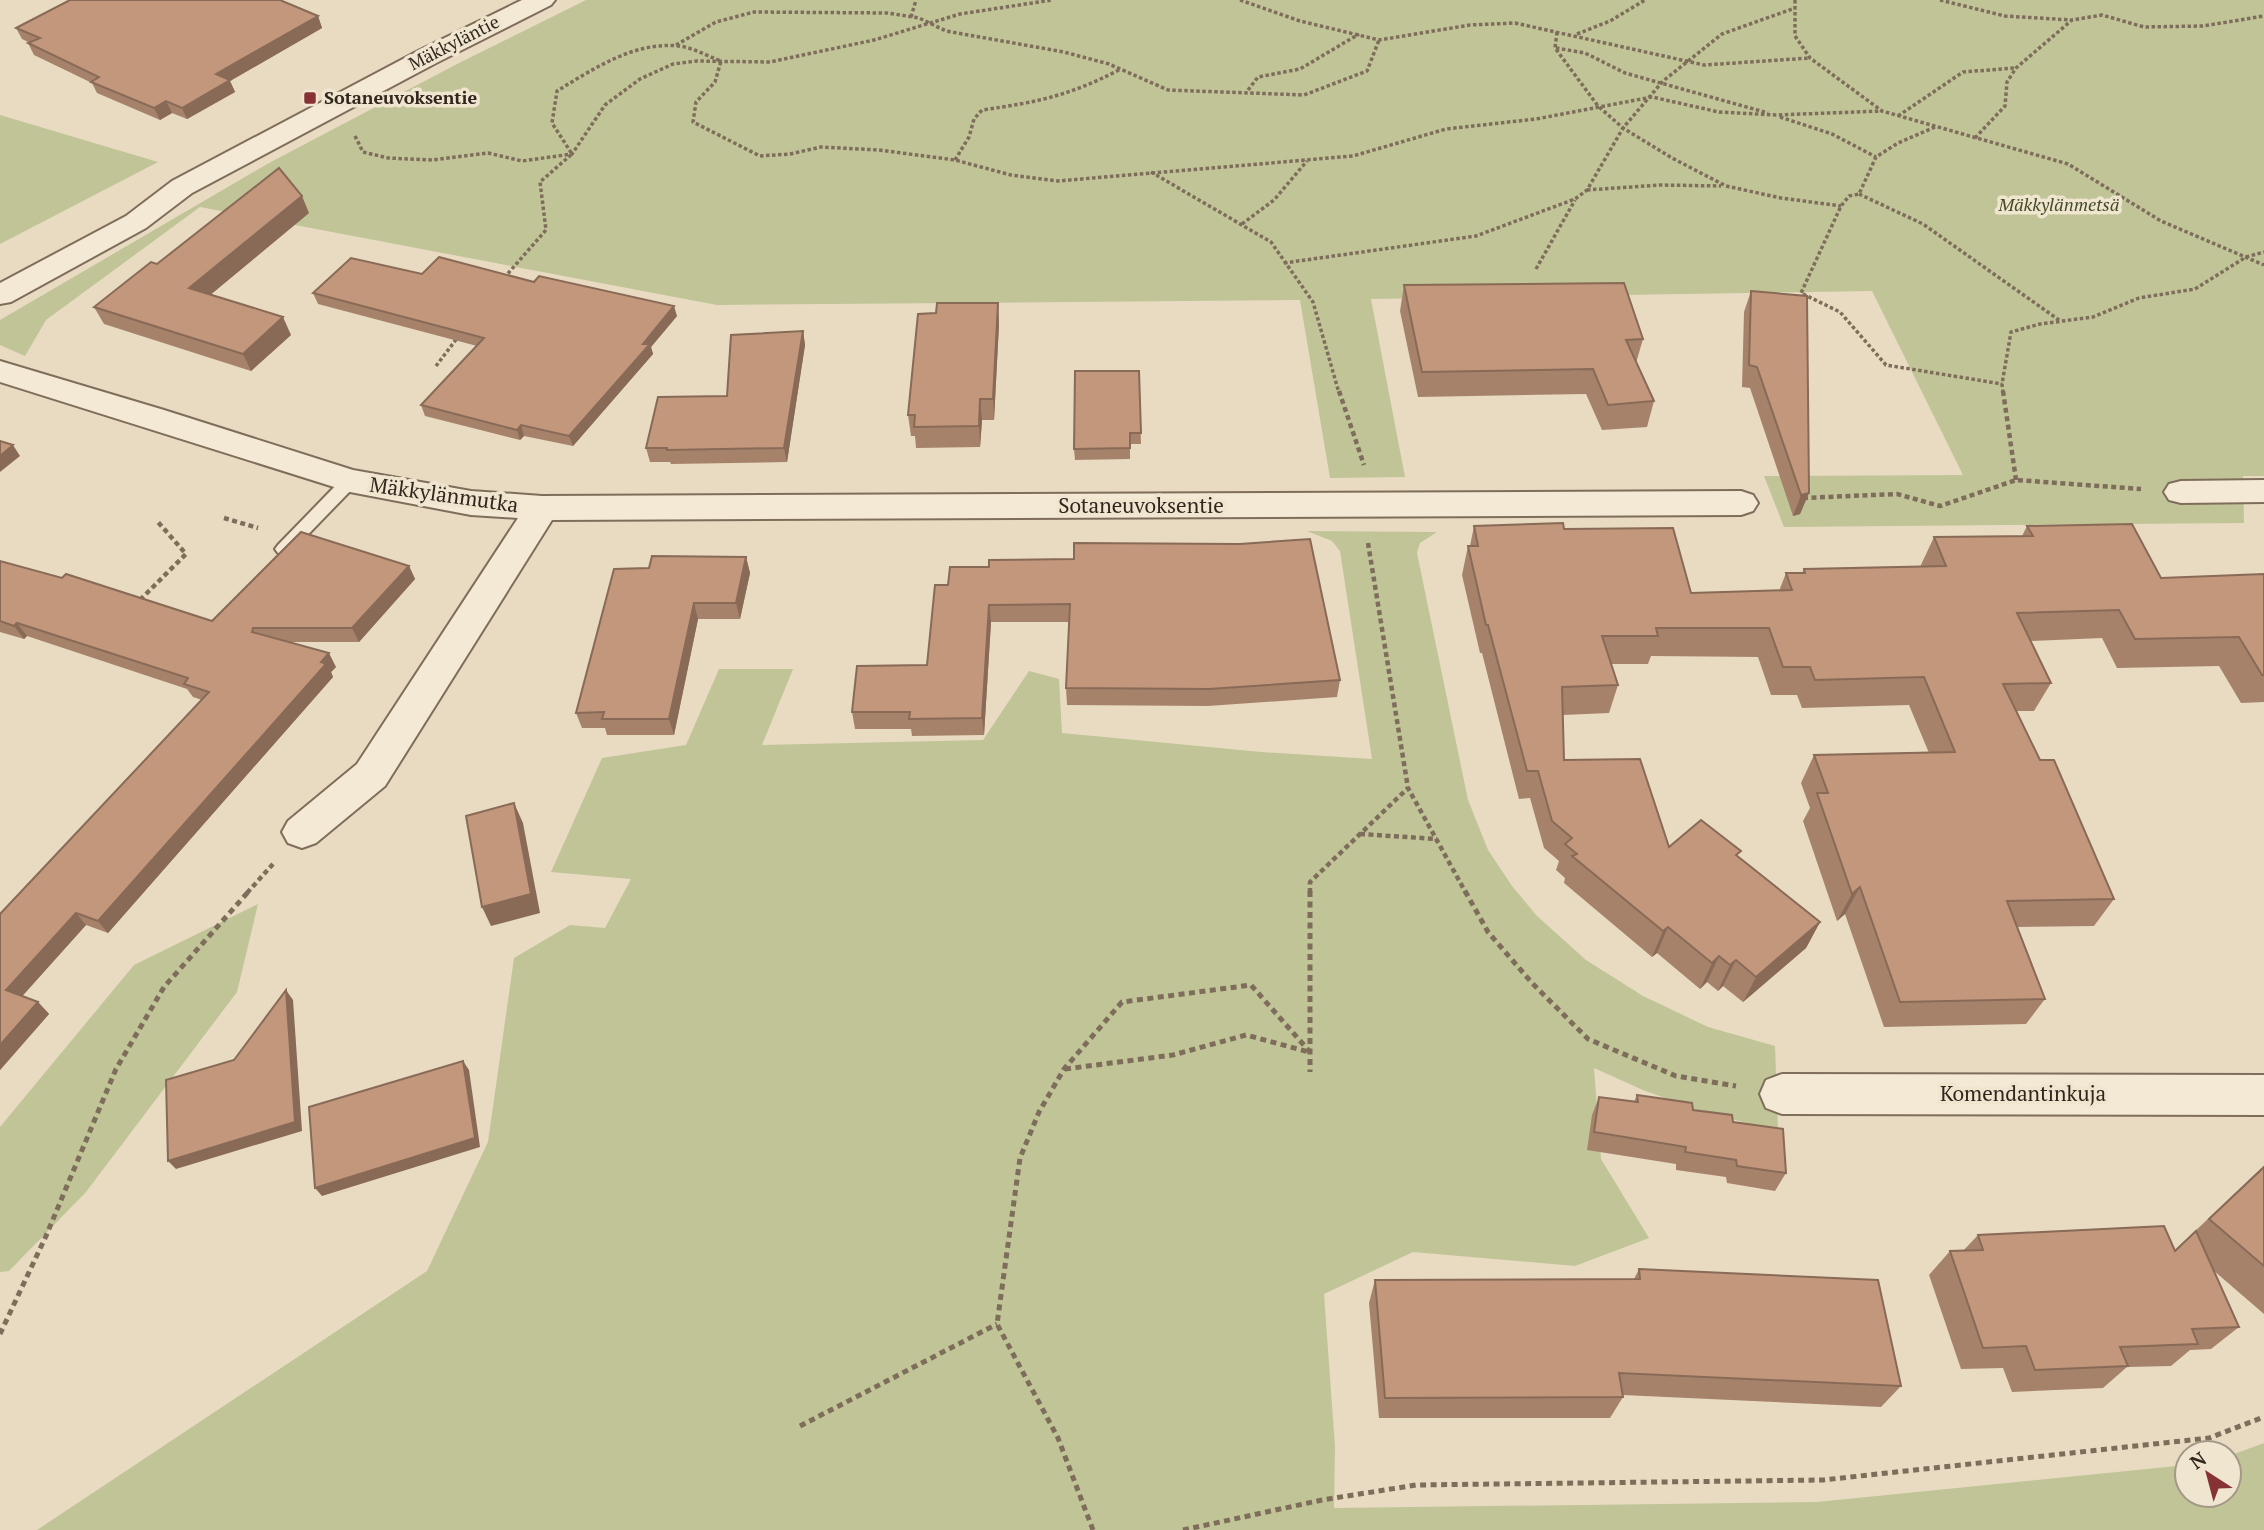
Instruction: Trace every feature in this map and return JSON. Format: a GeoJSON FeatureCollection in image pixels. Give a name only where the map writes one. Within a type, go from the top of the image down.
{"type":"FeatureCollection","features":[{"type":"Feature","properties":{"kind":"street","name":"Mäkkyläntie"},"geometry":{"type":"LineString","coordinates":[[0,276],[116,212],[182,187],[324,110],[542,0]]}},
{"type":"Feature","properties":{"kind":"street","name":"Mäkkyläntie"},"geometry":{"type":"LineString","coordinates":[[0,295],[136,222],[182,187]]}},
{"type":"Feature","properties":{"kind":"street","name":"Mäkkylänmutka"},"geometry":{"type":"LineString","coordinates":[[0,371],[153,416],[350,481],[471,503],[542,508],[370,775],[302,832]]}},
{"type":"Feature","properties":{"kind":"street"},"geometry":{"type":"LineString","coordinates":[[2180,492],[2264,491]]}},
{"type":"Feature","properties":{"kind":"street","name":"Sotaneuvoksentie"},"geometry":{"type":"LineString","coordinates":[[542,508],[1741,503]]}},
{"type":"Feature","properties":{"kind":"street","name":"Komendantinkuja"},"geometry":{"type":"LineString","coordinates":[[1782,1094],[2264,1095]]}},
{"type":"Feature","properties":{"kind":"lane"},"geometry":{"type":"LineString","coordinates":[[272,562],[350,481]]}},
{"type":"Feature","properties":{"kind":"path"},"geometry":{"type":"LineString","coordinates":[[911,17],[916,0]]}},
{"type":"Feature","properties":{"kind":"path"},"geometry":{"type":"LineString","coordinates":[[503,278],[546,230],[540,182],[572,155],[605,105],[640,79],[673,64],[770,62],[874,40],[960,14],[1052,0]]}},
{"type":"Feature","properties":{"kind":"path"},"geometry":{"type":"LineString","coordinates":[[1240,0],[1300,21],[1379,40],[1470,25],[1515,23],[1704,65],[1810,58]]}},
{"type":"Feature","properties":{"kind":"path"},"geometry":{"type":"LineString","coordinates":[[1575,35],[1610,21],[1644,0]]}},
{"type":"Feature","properties":{"kind":"path"},"geometry":{"type":"LineString","coordinates":[[1795,0],[1795,36],[1810,58],[1838,82],[1882,111],[2068,164],[2161,221],[2264,265]]}},
{"type":"Feature","properties":{"kind":"path"},"geometry":{"type":"LineString","coordinates":[[1940,0],[1990,15],[2025,20],[2072,20],[2102,15],[2144,27],[2203,26],[2264,16]]}},
{"type":"Feature","properties":{"kind":"path"},"geometry":{"type":"LineString","coordinates":[[1284,263],[1476,236],[1576,199],[1587,190],[1623,128],[1663,81],[1686,61],[1722,34],[1796,8]]}},
{"type":"Feature","properties":{"kind":"path"},"geometry":{"type":"LineString","coordinates":[[675,45],[698,27],[743,14],[776,9],[824,15],[885,12],[934,21],[946,31],[1064,52],[1119,69],[1168,90],[1304,95],[1367,71],[1379,40]]}},
{"type":"Feature","properties":{"kind":"path"},"geometry":{"type":"LineString","coordinates":[[1975,138],[2005,106],[2007,82],[2016,68],[2072,20]]}},
{"type":"Feature","properties":{"kind":"path"},"geometry":{"type":"LineString","coordinates":[[1557,32],[1555,48],[1598,106],[1623,128],[1726,186]]}},
{"type":"Feature","properties":{"kind":"path"},"geometry":{"type":"LineString","coordinates":[[1248,91],[1258,77],[1300,69],[1360,34]]}},
{"type":"Feature","properties":{"kind":"path"},"geometry":{"type":"LineString","coordinates":[[572,155],[552,123],[556,91],[604,64],[644,49],[675,45],[721,61]]}},
{"type":"Feature","properties":{"kind":"path"},"geometry":{"type":"LineString","coordinates":[[1555,48],[1585,53],[1625,73],[1663,81],[1832,134],[1876,157]]}},
{"type":"Feature","properties":{"kind":"path"},"geometry":{"type":"LineString","coordinates":[[721,61],[715,82],[696,102],[692,122],[760,156],[790,154],[821,147],[879,150],[954,160],[1011,175],[1058,181],[1353,156],[1446,129],[1536,119],[1652,97],[1719,111],[1776,115],[1882,111]]}},
{"type":"Feature","properties":{"kind":"path"},"geometry":{"type":"LineString","coordinates":[[1898,116],[1964,72],[2016,68]]}},
{"type":"Feature","properties":{"kind":"path"},"geometry":{"type":"LineString","coordinates":[[954,160],[969,137],[974,119],[982,110],[1039,102],[1077,91],[1119,69]]}},
{"type":"Feature","properties":{"kind":"path"},"geometry":{"type":"LineString","coordinates":[[324,110],[347,121],[363,152],[388,158],[432,160],[488,153],[522,160],[572,155]]}},
{"type":"Feature","properties":{"kind":"path"},"geometry":{"type":"LineString","coordinates":[[1859,194],[1876,157],[1898,143],[1936,127]]}},
{"type":"Feature","properties":{"kind":"path"},"geometry":{"type":"LineString","coordinates":[[1242,224],[1274,200],[1308,160]]}},
{"type":"Feature","properties":{"kind":"path"},"geometry":{"type":"LineString","coordinates":[[1150,172],[1271,242],[1314,302],[1344,409],[1366,471],[1362,505],[1408,788],[1488,932],[1532,984],[1588,1039],[1676,1076],[1782,1094]]}},
{"type":"Feature","properties":{"kind":"path"},"geometry":{"type":"LineString","coordinates":[[1587,190],[1660,185],[1726,186],[1781,198],[1841,206]]}},
{"type":"Feature","properties":{"kind":"path"},"geometry":{"type":"LineString","coordinates":[[2002,384],[1886,365],[1840,312],[1801,292],[1841,206],[1849,196],[1859,194],[1923,224],[2060,321]]}},
{"type":"Feature","properties":{"kind":"path"},"geometry":{"type":"LineString","coordinates":[[1536,269],[1576,199]]}},
{"type":"Feature","properties":{"kind":"path"},"geometry":{"type":"LineString","coordinates":[[2016,480],[2002,384],[2011,332],[2093,317],[2139,298],[2195,289],[2246,257],[2264,251]]}},
{"type":"Feature","properties":{"kind":"path"},"geometry":{"type":"LineString","coordinates":[[436,366],[461,333]]}},
{"type":"Feature","properties":{"kind":"path"},"geometry":{"type":"LineString","coordinates":[[1741,503],[1897,494],[1940,506],[2016,480],[2180,492]]}},
{"type":"Feature","properties":{"kind":"path"},"geometry":{"type":"LineString","coordinates":[[224,518],[252,527]]}},
{"type":"Feature","properties":{"kind":"path"},"geometry":{"type":"LineString","coordinates":[[140,600],[186,554],[158,522]]}},
{"type":"Feature","properties":{"kind":"path"},"geometry":{"type":"LineString","coordinates":[[1310,1072],[1310,883],[1408,788]]}},
{"type":"Feature","properties":{"kind":"path"},"geometry":{"type":"LineString","coordinates":[[0,1334],[46,1236],[116,1069],[164,986],[302,832]]}},
{"type":"Feature","properties":{"kind":"path"},"geometry":{"type":"LineString","coordinates":[[1359,834],[1437,839]]}},
{"type":"Feature","properties":{"kind":"path"},"geometry":{"type":"LineString","coordinates":[[1093,1530],[1058,1438],[997,1324],[1020,1158],[1039,1112],[1064,1069],[1122,1002],[1251,985],[1310,1052]]}},
{"type":"Feature","properties":{"kind":"path"},"geometry":{"type":"LineString","coordinates":[[1064,1069],[1173,1055],[1246,1035],[1310,1052]]}},
{"type":"Feature","properties":{"kind":"path"},"geometry":{"type":"LineString","coordinates":[[800,1426],[997,1324]]}},
{"type":"Feature","properties":{"kind":"path"},"geometry":{"type":"LineString","coordinates":[[1183,1530],[1322,1500],[1416,1485],[1823,1480],[2208,1438],[2264,1417]]}},
{"type":"Feature","properties":{"kind":"green space","name":"Mäkkylänmetsä"},"geometry":{"type":"Polygon","coordinates":[[[586,0],[2264,0],[2264,476],[2243,476],[2244,523],[1784,527],[1764,476],[1963,475],[1872,291],[1371,299],[1405,477],[1330,478],[1300,300],[717,305],[200,207],[46,320],[25,356],[0,345],[0,320],[269,163],[586,0]]]}},
{"type":"Feature","properties":{"kind":"green space"},"geometry":{"type":"Polygon","coordinates":[[[0,115],[158,162],[0,244],[0,115]]]}},
{"type":"Feature","properties":{"kind":"green space"},"geometry":{"type":"Polygon","coordinates":[[[1307,531],[1437,532],[1420,543],[1417,553],[1468,800],[1488,850],[1512,886],[1537,916],[1586,960],[1643,996],[1708,1027],[1775,1046],[1778,1131],[1700,1111],[1594,1068],[1601,1159],[1649,1238],[1575,1266],[1413,1252],[1324,1294],[1335,1447],[1334,1508],[1817,1502],[2173,1466],[2173,1509],[2243,1509],[2243,1451],[2264,1443],[2264,1530],[37,1530],[427,1271],[488,1142],[514,958],[570,925],[605,928],[631,879],[551,872],[602,758],[686,745],[719,669],[793,669],[762,745],[983,740],[1029,671],[1059,679],[1062,733],[1261,752],[1372,759],[1340,551],[1332,541],[1307,531]]]}},
{"type":"Feature","properties":{"kind":"green space"},"geometry":{"type":"Polygon","coordinates":[[[258,904],[237,992],[86,1192],[9,1271],[0,1272],[0,1127],[134,965],[258,904]]]}},
{"type":"Feature","properties":{"kind":"building"},"geometry":{"type":"Polygon","coordinates":[[[70,0],[280,0],[318,16],[216,74],[230,80],[182,108],[166,101],[154,108],[91,82],[99,77],[28,43],[40,38],[16,28],[70,0]]]}},
{"type":"Feature","properties":{"kind":"building"},"geometry":{"type":"Polygon","coordinates":[[[279,168],[302,196],[189,288],[283,317],[243,354],[94,307],[151,262],[157,264],[279,168]]]}},
{"type":"Feature","properties":{"kind":"building"},"geometry":{"type":"Polygon","coordinates":[[[439,257],[534,282],[539,276],[674,306],[643,344],[650,344],[569,436],[521,425],[517,430],[421,405],[484,338],[313,293],[351,258],[422,274],[439,257]]]}},
{"type":"Feature","properties":{"kind":"building"},"geometry":{"type":"Polygon","coordinates":[[[1624,283],[1643,339],[1626,340],[1654,401],[1608,405],[1593,369],[1422,372],[1404,285],[1624,283]]]}},
{"type":"Feature","properties":{"kind":"building"},"geometry":{"type":"Polygon","coordinates":[[[1751,291],[1807,296],[1809,493],[1801,495],[1757,367],[1749,365],[1751,291]]]}},
{"type":"Feature","properties":{"kind":"building"},"geometry":{"type":"Polygon","coordinates":[[[937,303],[998,303],[993,399],[980,399],[979,426],[914,427],[915,415],[908,415],[918,314],[936,313],[937,303]]]}},
{"type":"Feature","properties":{"kind":"building"},"geometry":{"type":"Polygon","coordinates":[[[803,331],[784,448],[646,448],[658,397],[727,396],[731,335],[803,331]]]}},
{"type":"Feature","properties":{"kind":"building"},"geometry":{"type":"Polygon","coordinates":[[[1075,371],[1139,371],[1141,433],[1130,433],[1130,448],[1074,449],[1075,371]]]}},
{"type":"Feature","properties":{"kind":"building"},"geometry":{"type":"Polygon","coordinates":[[[0,441],[13,445],[0,456],[0,441]]]}},
{"type":"Feature","properties":{"kind":"building"},"geometry":{"type":"Polygon","coordinates":[[[1563,523],[1564,529],[1673,528],[1691,593],[1792,590],[1786,573],[1805,573],[1804,569],[1946,566],[1934,537],[2033,536],[2027,526],[2132,524],[2161,578],[2264,574],[2264,675],[2239,637],[2135,639],[2119,610],[2017,613],[2051,683],[2003,684],[2040,760],[2054,760],[2114,899],[2007,901],[2045,999],[1900,1002],[1860,887],[1852,894],[1817,793],[1828,793],[1814,755],[1955,752],[1924,677],[1815,680],[1810,667],[1783,667],[1769,628],[1656,628],[1658,636],[1602,636],[1618,685],[1562,687],[1564,760],[1640,759],[1669,847],[1701,820],[1741,851],[1736,855],[1820,922],[1756,977],[1736,960],[1730,965],[1719,956],[1712,963],[1668,927],[1663,931],[1572,856],[1577,854],[1565,844],[1572,838],[1552,821],[1538,771],[1527,771],[1486,625],[1468,546],[1478,546],[1474,526],[1563,523]]]}},
{"type":"Feature","properties":{"kind":"building"},"geometry":{"type":"Polygon","coordinates":[[[301,532],[409,566],[352,628],[253,628],[252,632],[329,653],[321,662],[326,664],[98,921],[76,913],[6,990],[38,1002],[0,1045],[0,914],[209,692],[184,684],[188,678],[17,623],[14,626],[0,621],[0,561],[62,578],[66,574],[212,621],[301,532]]]}},
{"type":"Feature","properties":{"kind":"building"},"geometry":{"type":"Polygon","coordinates":[[[1310,539],[1340,680],[1209,689],[1066,688],[1070,604],[989,605],[982,718],[909,719],[910,712],[852,712],[857,666],[927,665],[935,585],[948,585],[950,567],[989,567],[989,560],[1074,559],[1074,543],[1240,544],[1310,539]]]}},
{"type":"Feature","properties":{"kind":"building"},"geometry":{"type":"Polygon","coordinates":[[[652,556],[746,557],[736,603],[694,603],[669,719],[602,719],[604,712],[576,713],[614,569],[649,568],[652,556]]]}},
{"type":"Feature","properties":{"kind":"building"},"geometry":{"type":"Polygon","coordinates":[[[514,803],[531,894],[482,907],[466,816],[514,803]]]}},
{"type":"Feature","properties":{"kind":"building"},"geometry":{"type":"Polygon","coordinates":[[[286,990],[295,1122],[168,1161],[166,1080],[234,1060],[286,990]]]}},
{"type":"Feature","properties":{"kind":"building"},"geometry":{"type":"Polygon","coordinates":[[[463,1061],[475,1138],[315,1188],[309,1107],[463,1061]]]}},
{"type":"Feature","properties":{"kind":"building"},"geometry":{"type":"Polygon","coordinates":[[[1637,1095],[1692,1103],[1693,1110],[1732,1115],[1733,1122],[1783,1129],[1786,1173],[1737,1166],[1736,1160],[1685,1152],[1686,1147],[1594,1132],[1599,1097],[1638,1102],[1637,1095]]]}},
{"type":"Feature","properties":{"kind":"building"},"geometry":{"type":"Polygon","coordinates":[[[2264,1167],[2264,1266],[2209,1219],[2264,1167]]]}},
{"type":"Feature","properties":{"kind":"building"},"geometry":{"type":"Polygon","coordinates":[[[2164,1226],[2175,1251],[2196,1231],[2239,1327],[2192,1329],[2198,1344],[2120,1347],[2128,1366],[2035,1370],[2026,1346],[1983,1348],[1950,1251],[1983,1250],[1978,1235],[2164,1226]]]}},
{"type":"Feature","properties":{"kind":"building"},"geometry":{"type":"Polygon","coordinates":[[[1639,1269],[1878,1280],[1901,1386],[1619,1373],[1623,1397],[1385,1398],[1375,1280],[1640,1279],[1639,1269]]]}},
{"type":"Feature","properties":{"kind":"place","name":"Sotaneuvoksentie"},"geometry":{"type":"Point","coordinates":[310,98]}}]}
